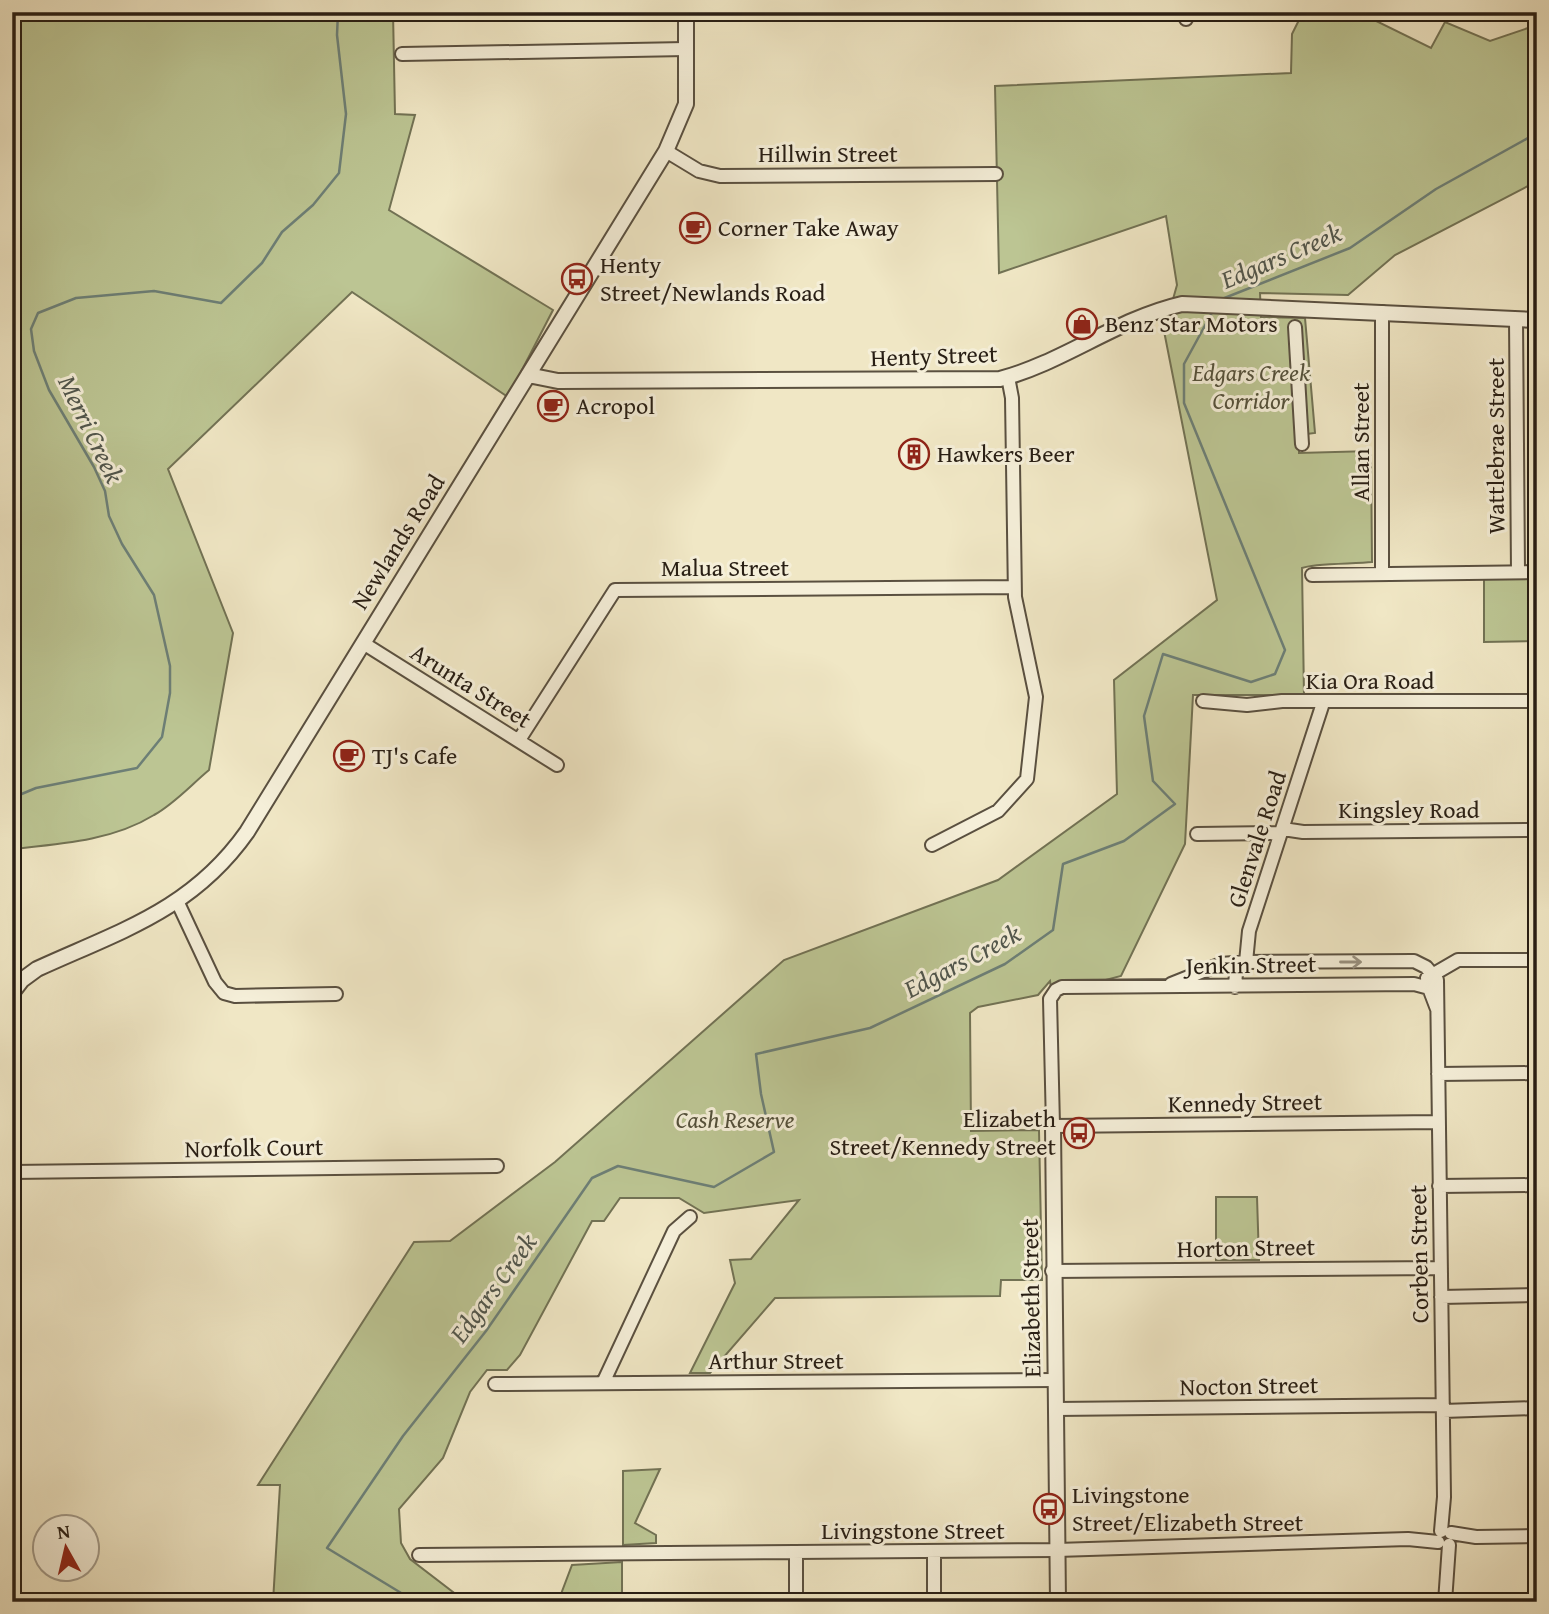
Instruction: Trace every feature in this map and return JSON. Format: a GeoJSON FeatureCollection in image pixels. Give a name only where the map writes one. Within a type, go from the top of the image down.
{"type":"FeatureCollection","features":[{"type":"Feature","properties":{"kind":"street","name":"Newlands Road"},"geometry":{"type":"LineString","coordinates":[[12,993],[22,980],[37,969],[178,903],[218,870],[233,852],[666,150],[686,104],[686,12]]}},
{"type":"Feature","properties":{"kind":"street"},"geometry":{"type":"LineString","coordinates":[[402,54],[686,49]]}},
{"type":"Feature","properties":{"kind":"street","name":"Hillwin Street"},"geometry":{"type":"LineString","coordinates":[[666,150],[699,171],[720,176],[996,174]]}},
{"type":"Feature","properties":{"kind":"street","name":"Henty Street"},"geometry":{"type":"LineString","coordinates":[[528,375],[558,381],[972,380],[1008,377],[1148,312],[1182,304],[1537,320]]}},
{"type":"Feature","properties":{"kind":"street","name":"Allan Street"},"geometry":{"type":"LineString","coordinates":[[1382,312],[1382,572]]}},
{"type":"Feature","properties":{"kind":"street","name":"Wattlebrae Street"},"geometry":{"type":"LineString","coordinates":[[1516,319],[1518,572]]}},
{"type":"Feature","properties":{"kind":"street"},"geometry":{"type":"LineString","coordinates":[[1295,327],[1303,444]]}},
{"type":"Feature","properties":{"kind":"street"},"geometry":{"type":"LineString","coordinates":[[932,845],[998,811],[1027,779],[1036,697],[1014,587],[1012,398],[1008,377]]}},
{"type":"Feature","properties":{"kind":"street"},"geometry":{"type":"LineString","coordinates":[[1312,575],[1537,572]]}},
{"type":"Feature","properties":{"kind":"street","name":"Malua Street"},"geometry":{"type":"LineString","coordinates":[[519,740],[615,590],[1014,587]]}},
{"type":"Feature","properties":{"kind":"street","name":"Arunta Street"},"geometry":{"type":"LineString","coordinates":[[363,643],[557,765]]}},
{"type":"Feature","properties":{"kind":"street","name":"Kia Ora Road"},"geometry":{"type":"LineString","coordinates":[[1203,701],[1247,705],[1282,701],[1537,701]]}},
{"type":"Feature","properties":{"kind":"street","name":"Glenvale Road"},"geometry":{"type":"LineString","coordinates":[[1235,987],[1236,971],[1246,962],[1249,931],[1323,703]]}},
{"type":"Feature","properties":{"kind":"street","name":"Kingsley Road"},"geometry":{"type":"LineString","coordinates":[[1197,834],[1537,830]]}},
{"type":"Feature","properties":{"kind":"street"},"geometry":{"type":"LineString","coordinates":[[178,903],[215,982],[223,993],[235,996],[336,994]]}},
{"type":"Feature","properties":{"kind":"street"},"geometry":{"type":"LineString","coordinates":[[1412,984],[1434,975],[1458,960],[1537,960]]}},
{"type":"Feature","properties":{"kind":"street"},"geometry":{"type":"LineString","coordinates":[[1410,961],[1412,984]]}},
{"type":"Feature","properties":{"kind":"street"},"geometry":{"type":"LineString","coordinates":[[1165,987],[1221,964],[1246,962],[1410,961],[1426,967],[1434,975]]}},
{"type":"Feature","properties":{"kind":"street","name":"Corben Street"},"geometry":{"type":"LineString","coordinates":[[1434,975],[1439,987],[1438,1122],[1445,1602]]}},
{"type":"Feature","properties":{"kind":"street"},"geometry":{"type":"LineString","coordinates":[[1412,984],[1429,988],[1437,1009]]}},
{"type":"Feature","properties":{"kind":"street","name":"Jenkin Street"},"geometry":{"type":"LineString","coordinates":[[1052,994],[1062,987],[1412,984]]}},
{"type":"Feature","properties":{"kind":"street","name":"Elizabeth Street"},"geometry":{"type":"LineString","coordinates":[[1052,994],[1052,1271],[1058,1602]]}},
{"type":"Feature","properties":{"kind":"street"},"geometry":{"type":"LineString","coordinates":[[1438,1074],[1537,1073]]}},
{"type":"Feature","properties":{"kind":"street","name":"Kennedy Street"},"geometry":{"type":"LineString","coordinates":[[1053,1126],[1438,1122]]}},
{"type":"Feature","properties":{"kind":"street","name":"Norfolk Court"},"geometry":{"type":"LineString","coordinates":[[12,1172],[497,1166]]}},
{"type":"Feature","properties":{"kind":"street"},"geometry":{"type":"LineString","coordinates":[[1439,1186],[1537,1185]]}},
{"type":"Feature","properties":{"kind":"street"},"geometry":{"type":"LineString","coordinates":[[603,1383],[674,1231],[690,1217]]}},
{"type":"Feature","properties":{"kind":"street","name":"Horton Street"},"geometry":{"type":"LineString","coordinates":[[1052,1271],[1441,1268]]}},
{"type":"Feature","properties":{"kind":"street"},"geometry":{"type":"LineString","coordinates":[[1441,1297],[1537,1295]]}},
{"type":"Feature","properties":{"kind":"street","name":"Arthur Street"},"geometry":{"type":"LineString","coordinates":[[495,1384],[1056,1380]]}},
{"type":"Feature","properties":{"kind":"street","name":"Nocton Street"},"geometry":{"type":"LineString","coordinates":[[1056,1409],[1537,1408]]}},
{"type":"Feature","properties":{"kind":"street","name":"Livingstone Street"},"geometry":{"type":"LineString","coordinates":[[419,1555],[1057,1550],[1537,1536]]}},
{"type":"Feature","properties":{"kind":"street"},"geometry":{"type":"LineString","coordinates":[[934,1551],[934,1602]]}},
{"type":"Feature","properties":{"kind":"street"},"geometry":{"type":"LineString","coordinates":[[796,1552],[796,1602]]}},
{"type":"Feature","properties":{"kind":"green space"},"geometry":{"type":"Polygon","coordinates":[[[12,12],[393,12],[395,114],[415,115],[389,210],[553,310],[508,397],[352,292],[168,469],[233,633],[209,770],[161,811],[121,831],[85,840],[12,849],[12,12]]]}},
{"type":"Feature","properties":{"kind":"green space"},"geometry":{"type":"Polygon","coordinates":[[[1303,12],[1358,12],[1431,48],[1445,22],[1490,41],[1537,25],[1537,175],[1528,186],[1395,255],[1348,295],[1260,293],[1261,317],[1305,318],[1315,433],[1299,435],[1299,453],[1371,451],[1372,562],[1302,568],[1304,695],[1193,695],[1185,844],[1121,976],[1052,994],[1050,981],[1038,995],[978,1007],[970,1013],[971,1131],[1039,1130],[1042,1280],[1001,1280],[1000,1296],[775,1298],[710,1373],[690,1373],[735,1283],[730,1260],[751,1259],[799,1200],[704,1213],[679,1198],[620,1198],[604,1221],[592,1221],[520,1355],[507,1370],[487,1370],[470,1392],[443,1458],[399,1509],[401,1543],[410,1559],[466,1602],[273,1602],[280,1485],[258,1485],[414,1242],[450,1241],[555,1162],[784,960],[998,880],[1117,794],[1114,680],[1217,600],[1164,331],[1177,285],[1166,216],[999,273],[995,86],[1291,73],[1292,34],[1303,12]]]}},
{"type":"Feature","properties":{"kind":"green space"},"geometry":{"type":"Polygon","coordinates":[[[1537,578],[1537,641],[1484,642],[1484,579],[1537,578]]]}},
{"type":"Feature","properties":{"kind":"green space"},"geometry":{"type":"Polygon","coordinates":[[[1216,1197],[1257,1197],[1259,1260],[1216,1260],[1216,1197]]]}},
{"type":"Feature","properties":{"kind":"green space"},"geometry":{"type":"Polygon","coordinates":[[[660,1469],[635,1523],[656,1535],[656,1543],[623,1545],[623,1471],[660,1469]]]}},
{"type":"Feature","properties":{"kind":"green space"},"geometry":{"type":"Polygon","coordinates":[[[622,1562],[622,1602],[558,1602],[572,1565],[622,1562]]]}},
{"type":"Feature","properties":{"kind":"waterway","name":"Merri Creek"},"geometry":{"type":"LineString","coordinates":[[12,798],[36,788],[137,768],[162,737],[170,693],[170,666],[154,595],[122,544],[109,516],[105,491],[94,467],[49,390],[34,351],[31,329],[38,313],[76,298],[154,291],[221,303],[262,263],[282,232],[313,205],[339,173],[346,114],[337,35],[338,12]]}},
{"type":"Feature","properties":{"kind":"waterway","name":"Edgars Creek"},"geometry":{"type":"LineString","coordinates":[[1222,299],[1350,248],[1436,189],[1537,133]]}},
{"type":"Feature","properties":{"kind":"waterway","name":"Edgars Creek"},"geometry":{"type":"LineString","coordinates":[[416,1602],[327,1548],[403,1436],[486,1331],[592,1178],[618,1166],[714,1187],[774,1152],[761,1094],[756,1054],[870,1028],[1005,964],[1053,930],[1063,864],[1124,841],[1175,804],[1153,781],[1144,716],[1163,654],[1251,682],[1275,674],[1285,650],[1184,403],[1184,364],[1214,309]]}},
{"type":"Feature","properties":{"kind":"place","name":"Corner Take Away"},"geometry":{"type":"Point","coordinates":[695,228]}},
{"type":"Feature","properties":{"kind":"place","name":"Henty Street/Newlands Road"},"geometry":{"type":"Point","coordinates":[577,279]}},
{"type":"Feature","properties":{"kind":"place","name":"Benz Star Motors"},"geometry":{"type":"Point","coordinates":[1082,324]}},
{"type":"Feature","properties":{"kind":"place","name":"Acropol"},"geometry":{"type":"Point","coordinates":[553,406]}},
{"type":"Feature","properties":{"kind":"place","name":"Hawkers Beer"},"geometry":{"type":"Point","coordinates":[914,454]}},
{"type":"Feature","properties":{"kind":"place","name":"TJ's Cafe"},"geometry":{"type":"Point","coordinates":[349,756]}},
{"type":"Feature","properties":{"kind":"place","name":"Elizabeth Street/Kennedy Street"},"geometry":{"type":"Point","coordinates":[1079,1133]}},
{"type":"Feature","properties":{"kind":"place","name":"Livingstone Street/Elizabeth Street"},"geometry":{"type":"Point","coordinates":[1049,1509]}},
{"type":"Feature","properties":{"kind":"park label","name":"Edgars Creek Corridor"},"geometry":{"type":"Point","coordinates":[1251,387]}},
{"type":"Feature","properties":{"kind":"park label","name":"Cash Reserve"},"geometry":{"type":"Point","coordinates":[735,1120]}}]}
